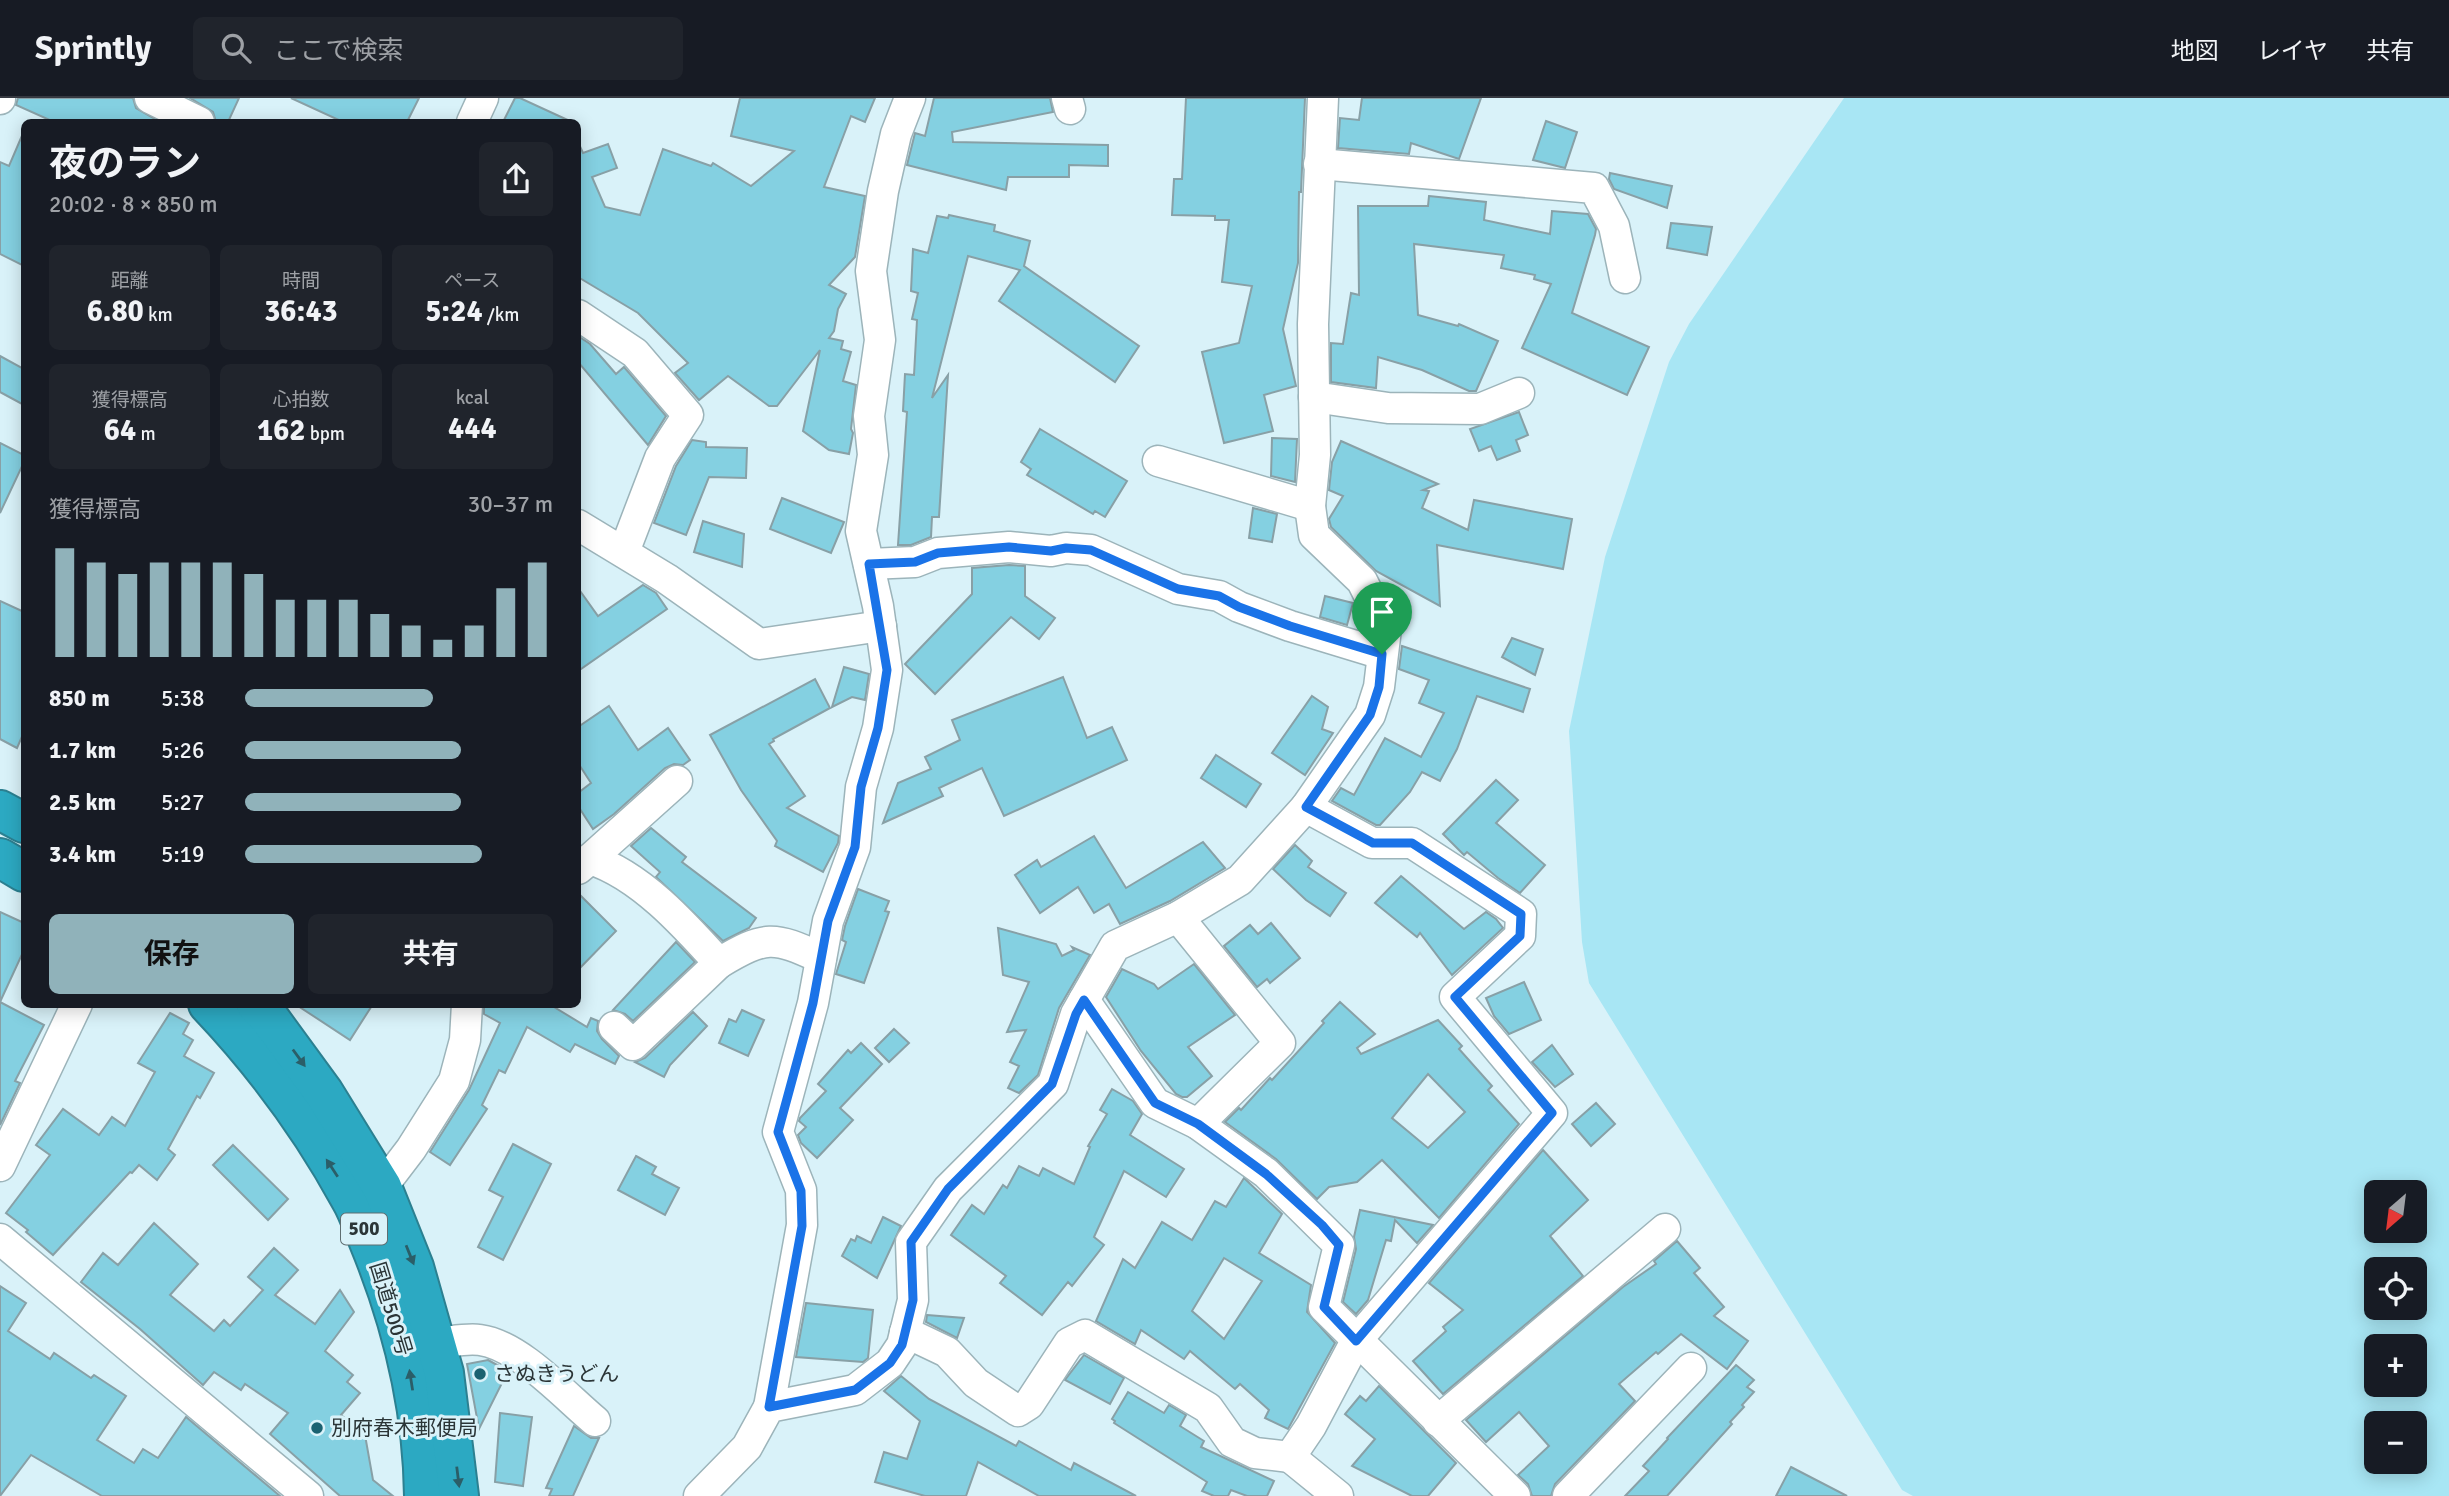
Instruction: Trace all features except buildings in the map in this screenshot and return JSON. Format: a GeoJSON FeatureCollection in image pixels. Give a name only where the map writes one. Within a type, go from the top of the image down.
{"type":"FeatureCollection","features":[{"type":"Feature","properties":{"kind":"highway"},"geometry":{"type":"LineString","coordinates":[[0,810],[21,821]]}},
{"type":"Feature","properties":{"kind":"highway"},"geometry":{"type":"LineString","coordinates":[[0,858],[21,870]]}},
{"type":"Feature","properties":{"kind":"highway","name":"国道500号"},"geometry":{"type":"LineString","coordinates":[[212,1008],[248,1046],[299,1116],[351,1199],[386,1282],[411,1375],[424,1496]]}},
{"type":"Feature","properties":{"kind":"highway","name":"国道500号"},"geometry":{"type":"LineString","coordinates":[[260,1008],[324,1093],[382,1187],[414,1266],[444,1373],[459,1496]]}},
{"type":"Feature","properties":{"kind":"street"},"geometry":{"type":"LineString","coordinates":[[150,98],[193,119]]}},
{"type":"Feature","properties":{"kind":"street"},"geometry":{"type":"LineString","coordinates":[[473,119],[483,98]]}},
{"type":"Feature","properties":{"kind":"street"},"geometry":{"type":"LineString","coordinates":[[699,1496],[747,1447],[769,1407],[802,1226],[801,1191],[778,1132],[813,1003],[828,921],[855,847],[861,787],[878,728],[887,670],[862,531],[873,455],[869,416],[880,340],[871,271],[883,191],[896,134],[911,98]]}},
{"type":"Feature","properties":{"kind":"street"},"geometry":{"type":"LineString","coordinates":[[769,1407],[855,1390],[890,1363],[902,1345],[913,1300],[911,1242],[948,1189],[1052,1084],[1076,1014],[1115,947],[1178,917],[1240,880],[1306,807],[1370,715],[1379,687],[1387,629],[1362,581],[1314,535],[1310,506],[1315,455],[1312,324],[1323,98]]}},
{"type":"Feature","properties":{"kind":"street"},"geometry":{"type":"LineString","coordinates":[[1319,164],[1594,188],[1614,226],[1625,278]]}},
{"type":"Feature","properties":{"kind":"street"},"geometry":{"type":"LineString","coordinates":[[581,317],[635,353],[688,415],[660,457],[624,552]]}},
{"type":"Feature","properties":{"kind":"street"},"geometry":{"type":"LineString","coordinates":[[1314,397],[1388,408],[1480,408],[1519,393]]}},
{"type":"Feature","properties":{"kind":"street"},"geometry":{"type":"LineString","coordinates":[[1158,461],[1310,506]]}},
{"type":"Feature","properties":{"kind":"street"},"geometry":{"type":"LineString","coordinates":[[581,527],[667,579],[759,644],[881,626]]}},
{"type":"Feature","properties":{"kind":"street"},"geometry":{"type":"LineString","coordinates":[[869,564],[915,562],[938,553],[1009,547],[1051,551],[1066,548],[1091,550],[1178,589],[1219,596],[1239,607],[1290,626],[1382,654]]}},
{"type":"Feature","properties":{"kind":"street"},"geometry":{"type":"LineString","coordinates":[[584,864],[677,781]]}},
{"type":"Feature","properties":{"kind":"street"},"geometry":{"type":"LineString","coordinates":[[1290,1457],[1311,1426],[1356,1341],[1552,1113],[1455,997],[1520,936],[1521,914],[1412,843],[1373,843],[1306,807]]}},
{"type":"Feature","properties":{"kind":"street"},"geometry":{"type":"LineString","coordinates":[[584,864],[611,866],[679,919],[719,962]]}},
{"type":"Feature","properties":{"kind":"street"},"geometry":{"type":"LineString","coordinates":[[1178,917],[1280,1043],[1198,1124]]}},
{"type":"Feature","properties":{"kind":"street"},"geometry":{"type":"LineString","coordinates":[[614,1027],[633,1045],[719,962],[751,944],[785,941],[821,958]]}},
{"type":"Feature","properties":{"kind":"street"},"geometry":{"type":"LineString","coordinates":[[1084,1000],[1155,1103],[1198,1124],[1266,1174],[1322,1225],[1339,1245],[1324,1307],[1511,1495]]}},
{"type":"Feature","properties":{"kind":"street"},"geometry":{"type":"LineString","coordinates":[[0,1166],[75,1008]]}},
{"type":"Feature","properties":{"kind":"street"},"geometry":{"type":"LineString","coordinates":[[382,1187],[411,1149],[454,1081],[465,1040],[467,1008]]}},
{"type":"Feature","properties":{"kind":"street"},"geometry":{"type":"LineString","coordinates":[[1438,1421],[1665,1229]]}},
{"type":"Feature","properties":{"kind":"street"},"geometry":{"type":"LineString","coordinates":[[0,1240],[308,1496]]}},
{"type":"Feature","properties":{"kind":"street"},"geometry":{"type":"LineString","coordinates":[[905,1332],[947,1352],[976,1383],[1018,1411],[1029,1404],[1069,1343],[1085,1335],[1208,1408],[1232,1442],[1255,1453],[1290,1457],[1338,1496]]}},
{"type":"Feature","properties":{"kind":"street"},"geometry":{"type":"LineString","coordinates":[[436,1343],[480,1340],[503,1348],[526,1363],[594,1421]]}},
{"type":"Feature","properties":{"kind":"street"},"geometry":{"type":"LineString","coordinates":[[1568,1496],[1691,1368]]}},
{"type":"Feature","properties":{"kind":"shaded area"},"geometry":{"type":"Polygon","coordinates":[[[1844,98],[2449,98],[2449,1496],[1913,1496],[1902,1490],[1589,983],[1582,942],[1569,731],[1605,557],[1669,362],[1689,324],[1844,98]]]}},
{"type":"Feature","properties":{"kind":"place","name":"さぬきうどん"},"geometry":{"type":"Point","coordinates":[480,1374]}},
{"type":"Feature","properties":{"kind":"place","name":"別府春木郵便局"},"geometry":{"type":"Point","coordinates":[317,1428]}},
{"type":"Feature","properties":{"kind":"route"},"geometry":{"type":"LineString","coordinates":[[1009,547],[1051,551],[1066,548],[1091,550],[1141,570],[1178,589],[1219,596],[1239,607],[1290,626],[1382,654],[1379,687],[1370,715],[1306,807],[1373,843],[1412,843],[1521,914],[1520,936],[1455,997],[1552,1113],[1356,1341],[1324,1307],[1339,1245],[1322,1225],[1266,1174],[1198,1124],[1155,1103],[1084,1000],[1076,1014],[1052,1084],[948,1189],[911,1242],[913,1300],[902,1345],[890,1363],[855,1390],[769,1407],[802,1226],[801,1191],[778,1132],[813,1003],[828,921],[855,847],[861,787],[878,728],[887,670],[869,564],[915,562],[938,553],[1009,547]]}}]}
